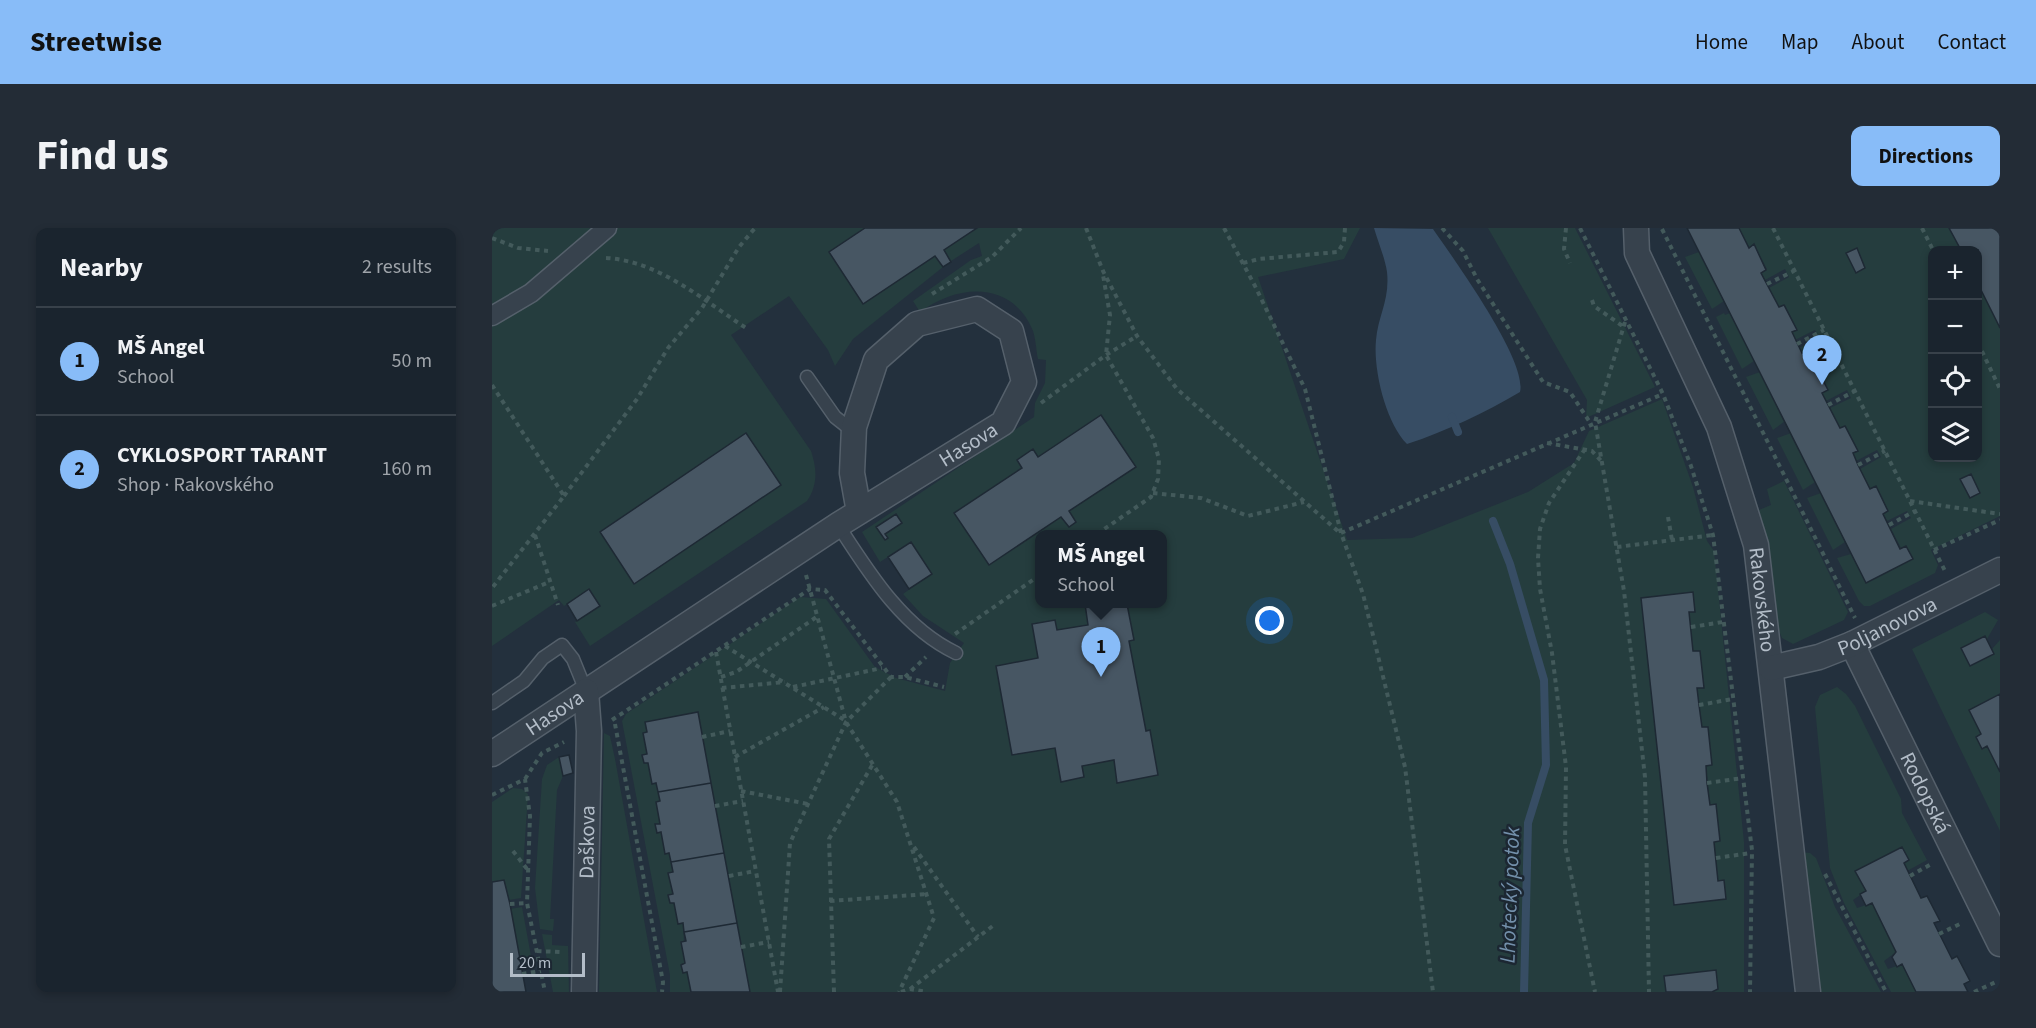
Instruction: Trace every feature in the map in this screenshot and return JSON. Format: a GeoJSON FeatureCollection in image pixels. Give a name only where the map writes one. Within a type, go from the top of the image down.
{"type":"FeatureCollection","features":[{"type":"Feature","properties":{"kind":"street"},"geometry":{"type":"LineString","coordinates":[[492,316],[531,293],[607,228]]}},
{"type":"Feature","properties":{"kind":"street","name":"Rakovského"},"geometry":{"type":"LineString","coordinates":[[1636,228],[1637,253],[1719,427],[1756,545],[1808,992]]}},
{"type":"Feature","properties":{"kind":"street","name":"Hasova"},"geometry":{"type":"LineString","coordinates":[[492,754],[838,525],[1003,423],[1024,382],[1011,331],[977,309],[917,324],[876,360],[854,432],[852,472],[859,512]]}},
{"type":"Feature","properties":{"kind":"street","name":"Poljanovova"},"geometry":{"type":"LineString","coordinates":[[1772,668],[1819,657],[1854,632],[2000,570]]}},
{"type":"Feature","properties":{"kind":"street","name":"Rodopská"},"geometry":{"type":"LineString","coordinates":[[1854,632],[2000,944]]}},
{"type":"Feature","properties":{"kind":"street","name":"Daškova"},"geometry":{"type":"LineString","coordinates":[[584,992],[589,731],[586,691]]}},
{"type":"Feature","properties":{"kind":"lane"},"geometry":{"type":"LineString","coordinates":[[807,377],[835,417],[854,432]]}},
{"type":"Feature","properties":{"kind":"lane"},"geometry":{"type":"LineString","coordinates":[[838,525],[896,607],[939,645],[956,653]]}},
{"type":"Feature","properties":{"kind":"lane"},"geometry":{"type":"LineString","coordinates":[[492,703],[525,681],[543,658],[562,645],[573,659],[586,691]]}},
{"type":"Feature","properties":{"kind":"path"},"geometry":{"type":"LineString","coordinates":[[492,588],[637,399],[668,348],[706,302],[739,247],[755,228]]}},
{"type":"Feature","properties":{"kind":"path"},"geometry":{"type":"LineString","coordinates":[[1086,228],[1103,270],[1137,336],[1177,389],[1341,533]]}},
{"type":"Feature","properties":{"kind":"path"},"geometry":{"type":"LineString","coordinates":[[1224,228],[1305,389],[1341,533],[1363,594],[1405,768],[1433,992]]}},
{"type":"Feature","properties":{"kind":"path"},"geometry":{"type":"LineString","coordinates":[[1243,263],[1259,259],[1338,252],[1344,242],[1344,228]]}},
{"type":"Feature","properties":{"kind":"path"},"geometry":{"type":"LineString","coordinates":[[1442,228],[1463,251],[1477,279],[1543,382],[1570,392],[1593,423],[1604,464],[1617,547],[1645,777],[1649,992]]}},
{"type":"Feature","properties":{"kind":"path"},"geometry":{"type":"LineString","coordinates":[[1566,228],[1564,249],[1570,263]]}},
{"type":"Feature","properties":{"kind":"path"},"geometry":{"type":"LineString","coordinates":[[1580,228],[1663,394],[1692,466],[1713,535],[1752,854],[1750,992]]}},
{"type":"Feature","properties":{"kind":"path"},"geometry":{"type":"LineString","coordinates":[[1661,228],[1854,632]]}},
{"type":"Feature","properties":{"kind":"path"},"geometry":{"type":"LineString","coordinates":[[1773,228],[1946,574]]}},
{"type":"Feature","properties":{"kind":"path"},"geometry":{"type":"LineString","coordinates":[[1922,228],[1931,246]]}},
{"type":"Feature","properties":{"kind":"path"},"geometry":{"type":"LineString","coordinates":[[492,238],[518,248],[614,258],[649,267],[681,284],[746,328]]}},
{"type":"Feature","properties":{"kind":"path"},"geometry":{"type":"LineString","coordinates":[[1103,270],[1110,315],[1106,355],[1153,438],[1159,459],[1158,479],[1153,494],[1103,530]]}},
{"type":"Feature","properties":{"kind":"path"},"geometry":{"type":"LineString","coordinates":[[1767,284],[1794,271]]}},
{"type":"Feature","properties":{"kind":"path"},"geometry":{"type":"LineString","coordinates":[[1592,300],[1594,306],[1624,327]]}},
{"type":"Feature","properties":{"kind":"path"},"geometry":{"type":"LineString","coordinates":[[1593,423],[1626,321]]}},
{"type":"Feature","properties":{"kind":"path"},"geometry":{"type":"LineString","coordinates":[[1797,344],[1824,330]]}},
{"type":"Feature","properties":{"kind":"path"},"geometry":{"type":"LineString","coordinates":[[1003,423],[1049,398],[1106,355],[1137,336]]}},
{"type":"Feature","properties":{"kind":"path"},"geometry":{"type":"LineString","coordinates":[[1982,353],[2000,389]]}},
{"type":"Feature","properties":{"kind":"path"},"geometry":{"type":"LineString","coordinates":[[492,385],[564,496]]}},
{"type":"Feature","properties":{"kind":"path"},"geometry":{"type":"LineString","coordinates":[[1828,405],[1855,392]]}},
{"type":"Feature","properties":{"kind":"path"},"geometry":{"type":"LineString","coordinates":[[1341,533],[1663,394]]}},
{"type":"Feature","properties":{"kind":"path"},"geometry":{"type":"LineString","coordinates":[[1546,443],[1592,451],[1604,464]]}},
{"type":"Feature","properties":{"kind":"path"},"geometry":{"type":"LineString","coordinates":[[1585,449],[1549,503],[1540,529],[1538,558],[1539,589],[1552,653],[1566,767],[1565,845],[1595,992]]}},
{"type":"Feature","properties":{"kind":"path"},"geometry":{"type":"LineString","coordinates":[[1858,465],[1885,451]]}},
{"type":"Feature","properties":{"kind":"path"},"geometry":{"type":"LineString","coordinates":[[1153,494],[1201,498],[1248,516],[1305,502]]}},
{"type":"Feature","properties":{"kind":"path"},"geometry":{"type":"LineString","coordinates":[[1910,501],[2000,514]]}},
{"type":"Feature","properties":{"kind":"path"},"geometry":{"type":"LineString","coordinates":[[1888,525],[1915,512]]}},
{"type":"Feature","properties":{"kind":"path"},"geometry":{"type":"LineString","coordinates":[[1668,518],[1672,540]]}},
{"type":"Feature","properties":{"kind":"path"},"geometry":{"type":"LineString","coordinates":[[1934,550],[2000,520]]}},
{"type":"Feature","properties":{"kind":"path"},"geometry":{"type":"LineString","coordinates":[[535,534],[558,605]]}},
{"type":"Feature","properties":{"kind":"path"},"geometry":{"type":"LineString","coordinates":[[1617,547],[1713,535]]}},
{"type":"Feature","properties":{"kind":"path"},"geometry":{"type":"LineString","coordinates":[[800,551],[846,722],[897,802],[934,918],[900,992]]}},
{"type":"Feature","properties":{"kind":"path"},"geometry":{"type":"LineString","coordinates":[[905,677],[939,645],[1035,578]]}},
{"type":"Feature","properties":{"kind":"path"},"geometry":{"type":"LineString","coordinates":[[492,606],[549,582]]}},
{"type":"Feature","properties":{"kind":"path"},"geometry":{"type":"LineString","coordinates":[[492,795],[525,779],[543,753],[614,719],[810,589],[825,590],[891,677],[905,677],[944,687]]}},
{"type":"Feature","properties":{"kind":"path"},"geometry":{"type":"LineString","coordinates":[[721,677],[736,672],[818,616]]}},
{"type":"Feature","properties":{"kind":"path"},"geometry":{"type":"LineString","coordinates":[[1691,627],[1723,622]]}},
{"type":"Feature","properties":{"kind":"path"},"geometry":{"type":"LineString","coordinates":[[724,646],[786,682],[846,722]]}},
{"type":"Feature","properties":{"kind":"path"},"geometry":{"type":"LineString","coordinates":[[716,652],[779,992]]}},
{"type":"Feature","properties":{"kind":"path"},"geometry":{"type":"LineString","coordinates":[[793,687],[882,668]]}},
{"type":"Feature","properties":{"kind":"path"},"geometry":{"type":"LineString","coordinates":[[779,992],[790,843],[846,722],[891,677]]}},
{"type":"Feature","properties":{"kind":"path"},"geometry":{"type":"LineString","coordinates":[[722,688],[786,682]]}},
{"type":"Feature","properties":{"kind":"path"},"geometry":{"type":"LineString","coordinates":[[1699,705],[1733,699]]}},
{"type":"Feature","properties":{"kind":"path"},"geometry":{"type":"LineString","coordinates":[[735,757],[824,707]]}},
{"type":"Feature","properties":{"kind":"path"},"geometry":{"type":"LineString","coordinates":[[614,719],[663,982],[662,992]]}},
{"type":"Feature","properties":{"kind":"path"},"geometry":{"type":"LineString","coordinates":[[702,737],[730,731]]}},
{"type":"Feature","properties":{"kind":"path"},"geometry":{"type":"LineString","coordinates":[[834,992],[829,839],[873,762]]}},
{"type":"Feature","properties":{"kind":"path"},"geometry":{"type":"LineString","coordinates":[[1707,783],[1743,778]]}},
{"type":"Feature","properties":{"kind":"path"},"geometry":{"type":"LineString","coordinates":[[525,779],[530,816],[527,903],[545,992]]}},
{"type":"Feature","properties":{"kind":"path"},"geometry":{"type":"LineString","coordinates":[[741,791],[808,804]]}},
{"type":"Feature","properties":{"kind":"path"},"geometry":{"type":"LineString","coordinates":[[715,806],[743,801]]}},
{"type":"Feature","properties":{"kind":"path"},"geometry":{"type":"LineString","coordinates":[[912,844],[978,937]]}},
{"type":"Feature","properties":{"kind":"path"},"geometry":{"type":"LineString","coordinates":[[513,851],[527,869]]}},
{"type":"Feature","properties":{"kind":"path"},"geometry":{"type":"LineString","coordinates":[[1716,858],[1752,854]]}},
{"type":"Feature","properties":{"kind":"path"},"geometry":{"type":"LineString","coordinates":[[1910,876],[1936,862]]}},
{"type":"Feature","properties":{"kind":"path"},"geometry":{"type":"LineString","coordinates":[[729,876],[756,870]]}},
{"type":"Feature","properties":{"kind":"path"},"geometry":{"type":"LineString","coordinates":[[1825,874],[1886,992]]}},
{"type":"Feature","properties":{"kind":"path"},"geometry":{"type":"LineString","coordinates":[[830,901],[928,894]]}},
{"type":"Feature","properties":{"kind":"path"},"geometry":{"type":"LineString","coordinates":[[510,904],[527,903]]}},
{"type":"Feature","properties":{"kind":"path"},"geometry":{"type":"LineString","coordinates":[[1940,934],[1966,921]]}},
{"type":"Feature","properties":{"kind":"path"},"geometry":{"type":"LineString","coordinates":[[900,992],[910,989],[994,925]]}},
{"type":"Feature","properties":{"kind":"path"},"geometry":{"type":"LineString","coordinates":[[741,947],[769,942]]}},
{"type":"Feature","properties":{"kind":"path"},"geometry":{"type":"LineString","coordinates":[[537,951],[564,953]]}},
{"type":"Feature","properties":{"kind":"path"},"geometry":{"type":"LineString","coordinates":[[522,974],[541,970]]}},
{"type":"Feature","properties":{"kind":"path"},"geometry":{"type":"LineString","coordinates":[[1974,992],[1995,982]]}},
{"type":"Feature","properties":{"kind":"path"},"geometry":{"type":"LineString","coordinates":[[910,989],[927,992]]}},
{"type":"Feature","properties":{"kind":"green space"},"geometry":{"type":"Polygon","coordinates":[[[492,228],[865,228],[829,252],[864,304],[936,256],[943,267],[853,339],[835,366],[828,350],[789,296],[731,335],[811,451],[815,477],[811,495],[807,501],[590,646],[575,622],[600,606],[589,590],[564,606],[559,600],[492,646],[492,228]],[[746,433],[600,532],[634,583],[781,484],[746,433]]]}},
{"type":"Feature","properties":{"kind":"green space"},"geometry":{"type":"Polygon","coordinates":[[[977,228],[1360,228],[1344,259],[1258,277],[1347,540],[1412,538],[1528,492],[1574,463],[1589,431],[1662,399],[1693,487],[1707,541],[1714,551],[1744,842],[1744,992],[1712,992],[1718,989],[1716,970],[1664,976],[1666,992],[750,992],[647,732],[643,733],[647,754],[642,755],[644,763],[648,763],[652,783],[656,783],[660,801],[656,803],[660,824],[655,825],[657,832],[661,832],[665,853],[669,853],[673,872],[668,873],[673,894],[668,895],[670,903],[674,903],[678,924],[683,923],[685,963],[681,965],[683,973],[687,972],[691,992],[670,992],[670,975],[622,721],[626,714],[800,597],[826,599],[875,667],[896,678],[945,691],[950,663],[964,643],[923,616],[903,594],[931,574],[911,542],[880,562],[862,532],[1034,417],[1035,403],[1045,383],[1046,360],[1038,359],[1033,331],[1024,314],[1012,303],[998,295],[983,292],[967,292],[951,296],[920,312],[913,301],[971,260],[982,256],[979,243],[951,261],[944,250],[977,228]],[[1693,593],[1641,598],[1674,905],[1726,899],[1724,880],[1718,881],[1714,842],[1720,840],[1716,804],[1710,805],[1706,766],[1708,727],[1702,727],[1697,688],[1704,687],[1700,651],[1693,651],[1689,612],[1695,611],[1693,593]]]}},
{"type":"Feature","properties":{"kind":"green space"},"geometry":{"type":"Polygon","coordinates":[[[1488,228],[1575,228],[1655,387],[1586,418],[1587,400],[1488,228]]]}},
{"type":"Feature","properties":{"kind":"green space"},"geometry":{"type":"Polygon","coordinates":[[[1739,228],[1949,228],[1959,246],[1928,246],[1928,462],[1982,462],[1982,292],[2000,328],[2000,516],[1931,550],[1938,565],[1935,573],[1870,606],[1864,606],[1859,601],[1837,558],[1851,554],[1866,582],[1913,558],[1906,546],[1901,548],[1891,529],[1911,518],[1907,511],[1887,521],[1883,513],[1888,510],[1876,486],[1870,488],[1860,469],[1881,457],[1877,450],[1856,461],[1853,453],[1858,450],[1846,426],[1840,428],[1830,408],[1851,398],[1847,390],[1826,401],[1822,393],[1828,390],[1815,365],[1809,367],[1799,348],[1819,337],[1815,330],[1795,340],[1792,332],[1797,329],[1785,305],[1779,307],[1769,288],[1789,277],[1785,269],[1765,280],[1761,272],[1767,269],[1754,245],[1749,247],[1739,228]]]}},
{"type":"Feature","properties":{"kind":"green space"},"geometry":{"type":"Polygon","coordinates":[[[1699,252],[1724,301],[1712,309],[1685,257],[1699,252]]]}},
{"type":"Feature","properties":{"kind":"green space"},"geometry":{"type":"Polygon","coordinates":[[[1724,313],[1725,315],[1730,313],[1754,361],[1742,369],[1716,317],[1724,313]]]}},
{"type":"Feature","properties":{"kind":"green space"},"geometry":{"type":"Polygon","coordinates":[[[1760,372],[1785,421],[1773,430],[1746,377],[1760,372]]]}},
{"type":"Feature","properties":{"kind":"green space"},"geometry":{"type":"Polygon","coordinates":[[[1791,433],[1815,482],[1803,490],[1777,438],[1791,433]]]}},
{"type":"Feature","properties":{"kind":"green space"},"geometry":{"type":"Polygon","coordinates":[[[1784,481],[1848,612],[1844,620],[1793,644],[1782,638],[1776,624],[1759,510],[1771,505],[1767,489],[1784,481]]]}},
{"type":"Feature","properties":{"kind":"green space"},"geometry":{"type":"Polygon","coordinates":[[[1821,493],[1845,542],[1833,550],[1807,498],[1821,493]]]}},
{"type":"Feature","properties":{"kind":"green space"},"geometry":{"type":"Polygon","coordinates":[[[1985,612],[1998,620],[1987,639],[1985,637],[1994,654],[1992,649],[2000,640],[2000,694],[1969,710],[1981,734],[1976,737],[1982,748],[1987,746],[2000,772],[2000,831],[1912,649],[1985,612]]]}},
{"type":"Feature","properties":{"kind":"green space"},"geometry":{"type":"Polygon","coordinates":[[[1837,687],[1855,706],[1901,799],[1902,813],[1927,860],[1907,871],[1904,863],[1909,860],[1902,847],[1856,871],[1866,891],[1853,900],[1857,908],[1872,903],[1896,952],[1884,961],[1888,969],[1902,964],[1916,992],[1891,992],[1844,903],[1830,868],[1815,707],[1820,695],[1837,687]]]}},
{"type":"Feature","properties":{"kind":"green space"},"geometry":{"type":"Polygon","coordinates":[[[604,733],[610,736],[615,759],[657,992],[599,992],[604,733]]]}},
{"type":"Feature","properties":{"kind":"green space"},"geometry":{"type":"Polygon","coordinates":[[[559,757],[563,776],[557,790],[550,919],[554,919],[553,931],[540,929],[535,888],[542,779],[547,765],[559,757]]]}},
{"type":"Feature","properties":{"kind":"green space"},"geometry":{"type":"Polygon","coordinates":[[[513,788],[522,789],[528,794],[521,898],[509,900],[504,880],[492,882],[492,802],[513,788]]]}},
{"type":"Feature","properties":{"kind":"green space"},"geometry":{"type":"Polygon","coordinates":[[[1799,852],[1810,853],[1816,858],[1835,907],[1881,992],[1814,992],[1799,852]]]}},
{"type":"Feature","properties":{"kind":"green space"},"geometry":{"type":"Polygon","coordinates":[[[522,907],[533,967],[522,970],[510,909],[522,907]]]}},
{"type":"Feature","properties":{"kind":"green space"},"geometry":{"type":"Polygon","coordinates":[[[542,934],[552,935],[552,945],[568,946],[569,992],[553,992],[542,934]]]}},
{"type":"Feature","properties":{"kind":"water"},"geometry":{"type":"Polygon","coordinates":[[[1374,228],[1433,229],[1501,334],[1513,358],[1519,377],[1520,392],[1465,421],[1407,444],[1387,410],[1379,381],[1376,340],[1385,299],[1387,272],[1374,228]]]}},
{"type":"Feature","properties":{"kind":"building"},"geometry":{"type":"Polygon","coordinates":[[[865,228],[977,228],[944,250],[951,262],[943,267],[935,256],[863,304],[829,252],[865,228]]]}},
{"type":"Feature","properties":{"kind":"building"},"geometry":{"type":"Polygon","coordinates":[[[1687,228],[1739,228],[1749,248],[1754,244],[1766,270],[1761,273],[1779,307],[1784,305],[1797,330],[1792,332],[1809,368],[1815,365],[1828,390],[1822,393],[1840,428],[1845,426],[1858,451],[1853,453],[1870,489],[1876,486],[1888,511],[1883,514],[1900,549],[1906,546],[1913,559],[1866,583],[1687,228]]]}},
{"type":"Feature","properties":{"kind":"building"},"geometry":{"type":"Polygon","coordinates":[[[1949,228],[2000,228],[2000,328],[1982,292],[1982,246],[1959,246],[1949,228]]]}},
{"type":"Feature","properties":{"kind":"building"},"geometry":{"type":"Polygon","coordinates":[[[1857,248],[1865,268],[1856,273],[1846,253],[1857,248]]]}},
{"type":"Feature","properties":{"kind":"building"},"geometry":{"type":"Polygon","coordinates":[[[1101,415],[1136,467],[1069,511],[1076,522],[1069,527],[1061,517],[1042,530],[1035,530],[1035,534],[989,565],[954,513],[1022,468],[1017,460],[1033,449],[1038,457],[1101,415]]]}},
{"type":"Feature","properties":{"kind":"building"},"geometry":{"type":"Polygon","coordinates":[[[746,433],[781,485],[634,584],[600,532],[746,433]]]}},
{"type":"Feature","properties":{"kind":"building"},"geometry":{"type":"Polygon","coordinates":[[[1971,474],[1980,493],[1970,498],[1960,479],[1971,474]]]}},
{"type":"Feature","properties":{"kind":"building"},"geometry":{"type":"Polygon","coordinates":[[[896,514],[902,523],[885,534],[888,538],[885,540],[876,527],[896,514]]]}},
{"type":"Feature","properties":{"kind":"building"},"geometry":{"type":"Polygon","coordinates":[[[911,542],[932,574],[909,589],[888,557],[911,542]]]}},
{"type":"Feature","properties":{"kind":"building"},"geometry":{"type":"Polygon","coordinates":[[[589,589],[600,606],[577,621],[567,604],[589,589]]]}},
{"type":"Feature","properties":{"kind":"building"},"geometry":{"type":"Polygon","coordinates":[[[1693,592],[1695,612],[1689,612],[1693,651],[1700,651],[1704,688],[1697,688],[1702,727],[1708,727],[1712,765],[1706,766],[1707,783],[1710,805],[1716,804],[1720,841],[1714,842],[1718,881],[1724,880],[1726,899],[1674,905],[1641,598],[1693,592]]]}},
{"type":"Feature","properties":{"kind":"building"},"geometry":{"type":"Polygon","coordinates":[[[1086,608],[1128,608],[1134,640],[1129,641],[1146,731],[1150,730],[1158,775],[1117,783],[1114,760],[1082,766],[1084,777],[1061,782],[1055,748],[1012,755],[996,666],[1038,658],[1032,624],[1055,620],[1057,630],[1088,625],[1086,608]]]}},
{"type":"Feature","properties":{"kind":"building"},"geometry":{"type":"Polygon","coordinates":[[[1985,636],[1994,654],[1970,666],[1961,648],[1985,636]]]}},
{"type":"Feature","properties":{"kind":"building"},"geometry":{"type":"Polygon","coordinates":[[[2000,694],[2000,772],[1987,746],[1982,749],[1976,737],[1981,734],[1969,710],[2000,694]]]}},
{"type":"Feature","properties":{"kind":"building"},"geometry":{"type":"Polygon","coordinates":[[[698,712],[711,783],[658,792],[656,783],[652,784],[648,763],[644,763],[642,755],[647,754],[643,733],[647,732],[645,722],[698,712]]]}},
{"type":"Feature","properties":{"kind":"building"},"geometry":{"type":"Polygon","coordinates":[[[569,755],[573,773],[563,776],[559,757],[569,755]]]}},
{"type":"Feature","properties":{"kind":"building"},"geometry":{"type":"Polygon","coordinates":[[[711,783],[724,853],[671,862],[669,853],[665,854],[661,832],[657,833],[655,824],[660,824],[656,802],[660,801],[658,792],[711,783]]]}},
{"type":"Feature","properties":{"kind":"building"},"geometry":{"type":"Polygon","coordinates":[[[1902,847],[1909,860],[1904,863],[1921,898],[1927,896],[1940,921],[1934,923],[1952,959],[1957,956],[1970,981],[1964,984],[1968,992],[1916,992],[1902,964],[1897,967],[1892,957],[1896,952],[1872,903],[1866,906],[1860,894],[1866,891],[1855,871],[1902,847]]]}},
{"type":"Feature","properties":{"kind":"building"},"geometry":{"type":"Polygon","coordinates":[[[724,853],[737,923],[684,932],[683,923],[678,924],[674,903],[670,903],[668,895],[673,894],[668,873],[673,872],[671,862],[724,853]]]}},
{"type":"Feature","properties":{"kind":"building"},"geometry":{"type":"Polygon","coordinates":[[[504,880],[526,992],[492,992],[492,882],[504,880]]]}},
{"type":"Feature","properties":{"kind":"building"},"geometry":{"type":"Polygon","coordinates":[[[737,923],[750,992],[691,992],[687,972],[683,973],[681,965],[685,963],[681,942],[686,941],[684,932],[737,923]]]}},
{"type":"Feature","properties":{"kind":"building"},"geometry":{"type":"Polygon","coordinates":[[[1716,970],[1718,989],[1712,992],[1666,992],[1664,976],[1716,970]]]}},
{"type":"Feature","properties":{"kind":"waterway","name":"Lhotecký potok"},"geometry":{"type":"LineString","coordinates":[[1452,417],[1458,432]]}},
{"type":"Feature","properties":{"kind":"waterway","name":"Lhotecký potok"},"geometry":{"type":"LineString","coordinates":[[1493,521],[1510,564],[1544,680],[1546,765],[1528,823],[1524,992]]}},
{"type":"Feature","properties":{"kind":"place","name":"CYKLOSPORT TARANT"},"geometry":{"type":"Point","coordinates":[1822,385]}},
{"type":"Feature","properties":{"kind":"place","name":"MŠ Angel"},"geometry":{"type":"Point","coordinates":[1101,677]}}]}
